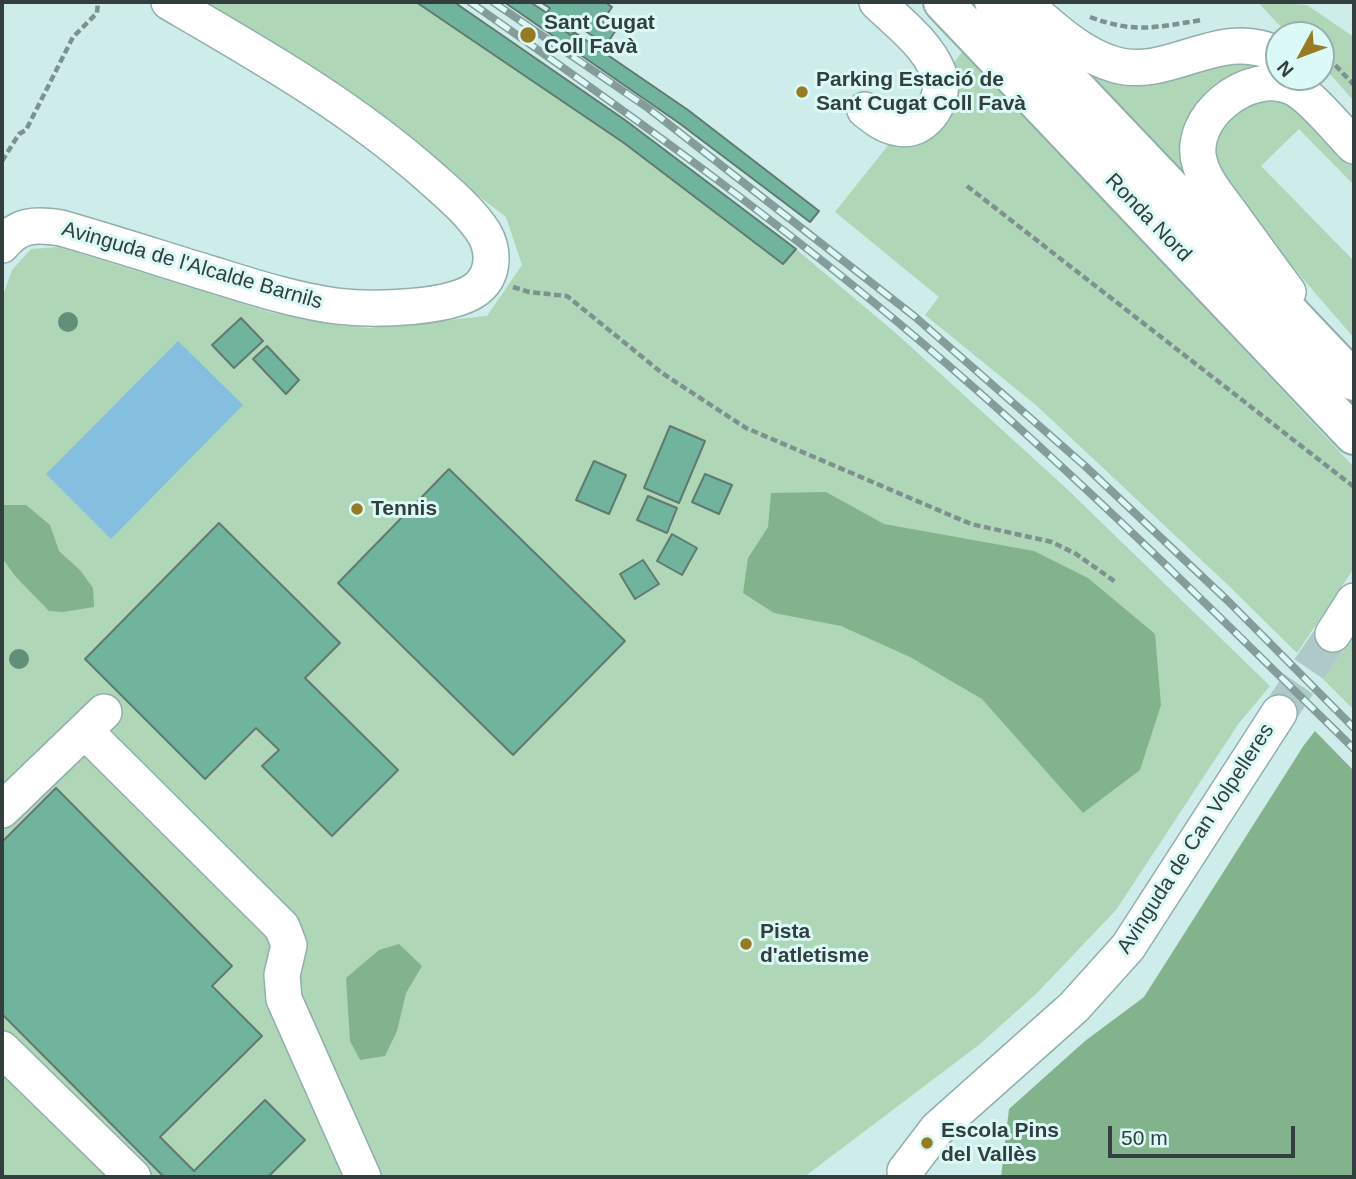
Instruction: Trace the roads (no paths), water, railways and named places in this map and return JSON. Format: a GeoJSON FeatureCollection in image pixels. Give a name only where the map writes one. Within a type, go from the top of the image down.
{"type":"FeatureCollection","features":[{"type":"Feature","properties":{"kind":"main road","name":"Ronda Nord"},"geometry":{"type":"LineString","coordinates":[[943,2],[1354,435]]}},
{"type":"Feature","properties":{"kind":"main road","name":"Ronda Nord"},"geometry":{"type":"LineString","coordinates":[[994,2],[1354,380]]}},
{"type":"Feature","properties":{"kind":"street","name":"Avinguda de l'Alcalde Barnils"},"geometry":{"type":"LineString","coordinates":[[2,245],[17,230],[29,225],[61,228],[257,289],[339,306],[413,306],[452,300],[467,296],[487,278],[492,265],[491,250],[485,234],[473,218],[400,150],[334,101],[170,2]]}},
{"type":"Feature","properties":{"kind":"street"},"geometry":{"type":"LineString","coordinates":[[865,110],[882,123],[900,129],[912,127],[927,119],[941,93],[940,75],[932,60],[877,2]]}},
{"type":"Feature","properties":{"kind":"street"},"geometry":{"type":"LineString","coordinates":[[1022,2],[1065,38],[1099,59],[1118,65],[1140,68],[1231,45],[1256,46],[1265,50]]}},
{"type":"Feature","properties":{"kind":"street"},"geometry":{"type":"LineString","coordinates":[[1354,146],[1303,94],[1293,87],[1277,83],[1256,85],[1215,110],[1203,125],[1196,145],[1200,166],[1216,193],[1354,380]]}},
{"type":"Feature","properties":{"kind":"street"},"geometry":{"type":"LineString","coordinates":[[1320,91],[1354,126]]}},
{"type":"Feature","properties":{"kind":"street"},"geometry":{"type":"LineString","coordinates":[[1333,634],[1354,601]]}},
{"type":"Feature","properties":{"kind":"street","name":"Avinguda de Can Volpelleres"},"geometry":{"type":"LineString","coordinates":[[905,1171],[937,1129],[1074,1007],[1128,947],[1279,713]]}},
{"type":"Feature","properties":{"kind":"street"},"geometry":{"type":"LineString","coordinates":[[2,810],[94,721],[282,927],[289,945],[282,975],[284,999],[363,1177]]}},
{"type":"Feature","properties":{"kind":"street"},"geometry":{"type":"LineString","coordinates":[[2,1049],[133,1177]]}},
{"type":"Feature","properties":{"kind":"water"},"geometry":{"type":"Polygon","coordinates":[[[178,341],[243,405],[111,539],[46,474],[178,341]]]}},
{"type":"Feature","properties":{"kind":"tunnel"},"geometry":{"type":"LineString","coordinates":[[1279,713],[1333,634]]}},
{"type":"Feature","properties":{"kind":"railway"},"geometry":{"type":"LineString","coordinates":[[470,2],[714,177],[891,316],[1103,506],[1354,749]]}},
{"type":"Feature","properties":{"kind":"railway"},"geometry":{"type":"LineString","coordinates":[[493,2],[648,108],[914,316],[1085,466],[1228,601],[1354,728]]}},
{"type":"Feature","properties":{"kind":"place","name":"Sant Cugat Coll Favà"},"geometry":{"type":"Point","coordinates":[528,35]}},
{"type":"Feature","properties":{"kind":"place","name":"Parking Estació de Sant Cugat Coll Favà"},"geometry":{"type":"Point","coordinates":[802,92]}},
{"type":"Feature","properties":{"kind":"place","name":"Tennis"},"geometry":{"type":"Point","coordinates":[357,509]}},
{"type":"Feature","properties":{"kind":"place","name":"Pista d'atletisme"},"geometry":{"type":"Point","coordinates":[746,944]}},
{"type":"Feature","properties":{"kind":"place","name":"Escola Pins del Vallès"},"geometry":{"type":"Point","coordinates":[927,1143]}}]}
